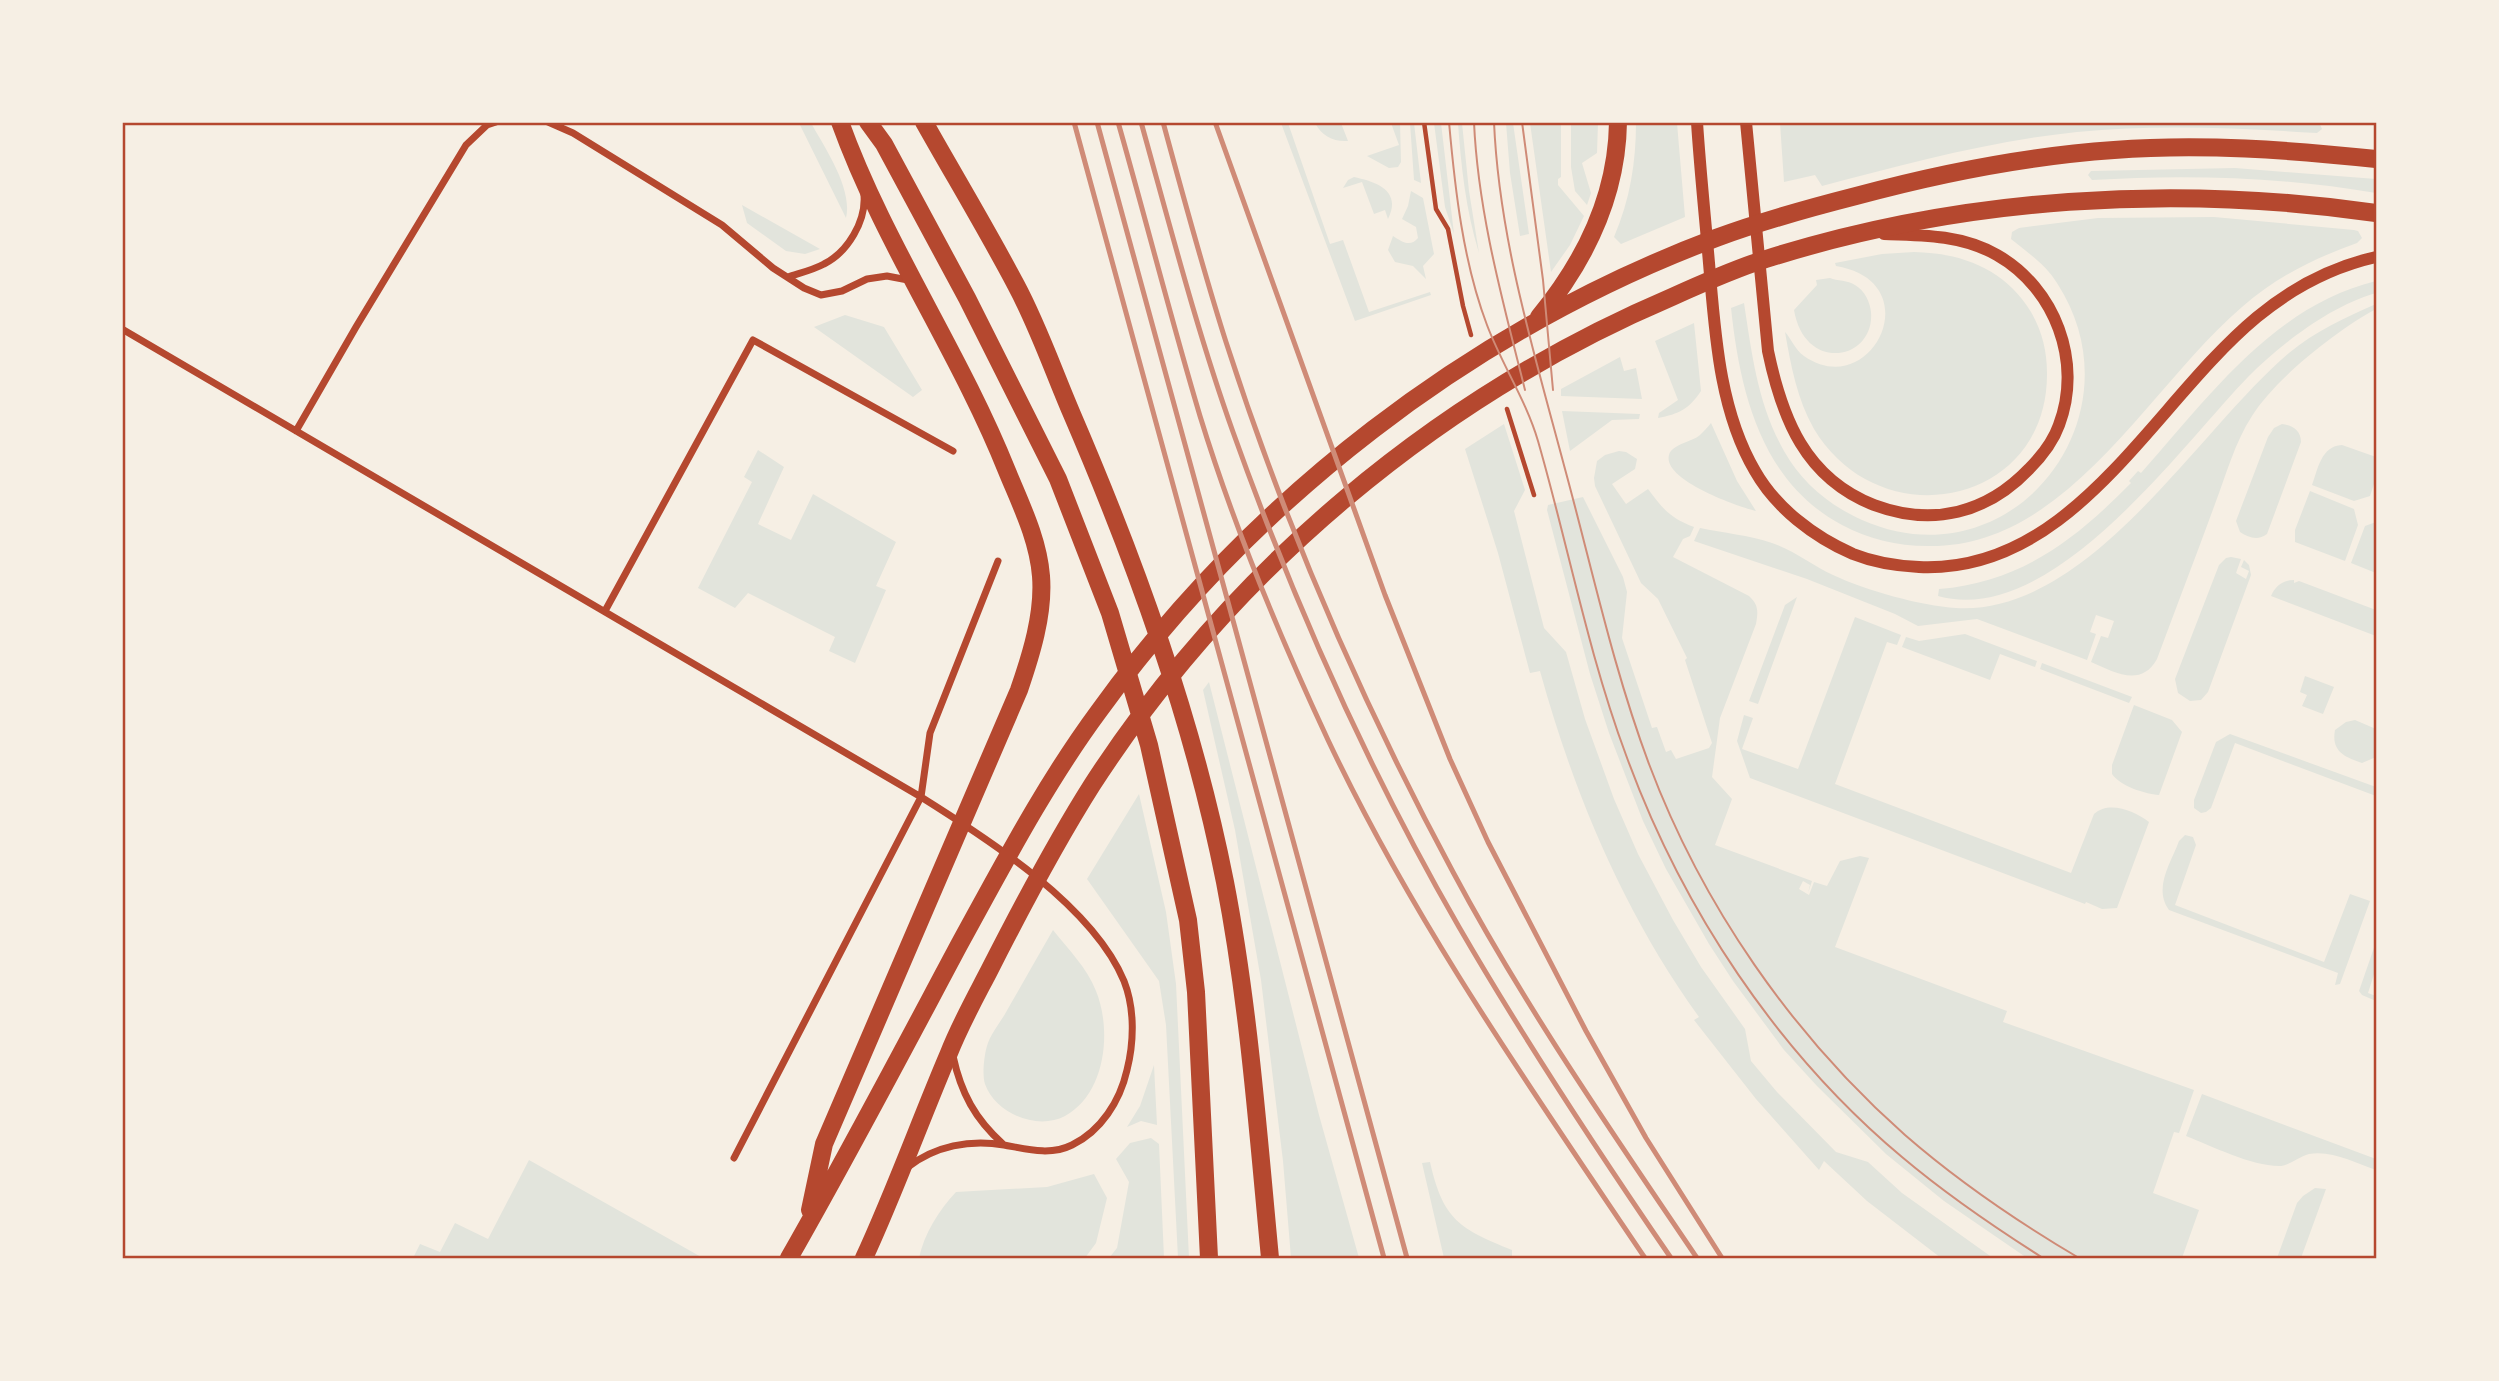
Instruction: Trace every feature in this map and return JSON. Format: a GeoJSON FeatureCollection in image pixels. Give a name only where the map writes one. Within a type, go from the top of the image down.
{"type":"FeatureCollection","features":[{"type":"Feature","properties":{"kind":"main road"},"geometry":{"type":"LineString","coordinates":[[806,1228],[824,1144],[981,783],[1029,660],[1040,601],[1041,578],[1038,551],[1030,526],[985,416],[864,180],[840,122]]}},
{"type":"Feature","properties":{"kind":"main road"},"geometry":{"type":"LineString","coordinates":[[868,122],[884,144],[967,298],[1058,479],[1110,613],[1149,745],[1188,920],[1196,992],[1209,1258]]}},
{"type":"Feature","properties":{"kind":"main road"},"geometry":{"type":"LineString","coordinates":[[924,122],[1017,287],[1134,564],[1200,780],[1224,881],[1252,1071],[1270,1258]]}},
{"type":"Feature","properties":{"kind":"main road"},"geometry":{"type":"LineString","coordinates":[[1532,325],[1567,281],[1594,230],[1607,199],[1614,166],[1618,122]]}},
{"type":"Feature","properties":{"kind":"main road"},"geometry":{"type":"LineString","coordinates":[[789,1258],[1026,824],[1090,723],[1141,656],[1205,584],[1289,499],[1391,416],[1532,325],[1587,295],[1710,240],[1814,207],[1956,172],[2015,161],[2109,150],[2174,147],[2250,149],[2376,159]]}},
{"type":"Feature","properties":{"kind":"main road"},"geometry":{"type":"LineString","coordinates":[[864,1258],[881,1223],[951,1046],[1056,844],[1093,785],[1164,686],[1242,595],[1345,499],[1462,411],[1574,343],[1630,315],[1738,269],[1866,233],[2014,208],[2102,199],[2269,200],[2376,213]]}},
{"type":"Feature","properties":{"kind":"street"},"geometry":{"type":"LineString","coordinates":[[296,431],[466,145],[487,125],[496,122]]}},
{"type":"Feature","properties":{"kind":"street"},"geometry":{"type":"LineString","coordinates":[[548,122],[573,133],[722,225],[773,268],[804,288],[821,295],[842,291],[867,279],[887,276],[916,282]]}},
{"type":"Feature","properties":{"kind":"street"},"geometry":{"type":"LineString","coordinates":[[1697,122],[1719,352],[1729,403],[1745,451],[1765,486],[1796,519],[1847,551],[1878,561],[1909,566],[1963,565],[2003,553],[2046,530],[2096,488],[2209,364],[2256,318],[2279,300],[2324,274],[2376,257]]}},
{"type":"Feature","properties":{"kind":"street"},"geometry":{"type":"LineString","coordinates":[[1746,122],[1768,351],[1785,416],[1803,448],[1817,466],[1838,485],[1861,500],[1882,508],[1927,515],[1957,513],[1980,506],[2000,495],[2028,471],[2050,444],[2059,425],[2067,383],[2066,357],[2062,336],[2053,313],[2030,280],[1998,255],[1980,247],[1937,236],[1866,233]]}},
{"type":"Feature","properties":{"kind":"street"},"geometry":{"type":"LineString","coordinates":[[788,278],[838,256],[865,210],[864,180]]}},
{"type":"Feature","properties":{"kind":"street"},"geometry":{"type":"LineString","coordinates":[[122,329],[921,797],[993,843],[1070,906],[1107,952],[1124,982],[1133,1029],[1131,1054],[1124,1083],[1115,1104],[1100,1123],[1071,1146],[1037,1151],[1003,1145],[968,1144],[938,1149],[919,1158],[900,1174]]}},
{"type":"Feature","properties":{"kind":"street"},"geometry":{"type":"LineString","coordinates":[[605,611],[753,340],[953,451]]}},
{"type":"Feature","properties":{"kind":"street"},"geometry":{"type":"LineString","coordinates":[[734,1158],[921,797],[930,733],[998,561]]}},
{"type":"Feature","properties":{"kind":"street"},"geometry":{"type":"LineString","coordinates":[[951,1046],[958,1080],[970,1107],[984,1127],[1003,1145]]}},
{"type":"Feature","properties":{"kind":"path"},"geometry":{"type":"LineString","coordinates":[[1424,122],[1436,209]]}},
{"type":"Feature","properties":{"kind":"shaded area"},"geometry":{"type":"Polygon","coordinates":[[[2319,122],[2322,129],[2317,133],[2167,127],[2045,136],[1948,154],[1822,186],[1815,175],[1784,182],[1780,123],[2319,122]]]}},
{"type":"Feature","properties":{"kind":"shaded area"},"geometry":{"type":"Polygon","coordinates":[[[799,123],[811,123],[830,156],[842,182],[847,207],[846,218],[799,123]]]}},
{"type":"Feature","properties":{"kind":"shaded area"},"geometry":{"type":"Polygon","coordinates":[[[1281,123],[1288,123],[1330,244],[1343,240],[1369,312],[1430,292],[1431,295],[1355,321],[1281,123]]]}},
{"type":"Feature","properties":{"kind":"shaded area"},"geometry":{"type":"Polygon","coordinates":[[[1315,123],[1341,123],[1348,141],[1328,137],[1315,123]]]}},
{"type":"Feature","properties":{"kind":"shaded area"},"geometry":{"type":"Polygon","coordinates":[[[1391,123],[1400,123],[1401,162],[1398,167],[1389,168],[1367,156],[1399,145],[1391,123]]]}},
{"type":"Feature","properties":{"kind":"shaded area"},"geometry":{"type":"Polygon","coordinates":[[[1410,123],[1414,123],[1421,183],[1414,180],[1410,123]]]}},
{"type":"Feature","properties":{"kind":"shaded area"},"geometry":{"type":"Polygon","coordinates":[[[1434,123],[1441,123],[1454,234],[1445,207],[1434,123]]]}},
{"type":"Feature","properties":{"kind":"shaded area"},"geometry":{"type":"Polygon","coordinates":[[[1458,123],[1462,123],[1479,253],[1465,188],[1458,123]]]}},
{"type":"Feature","properties":{"kind":"shaded area"},"geometry":{"type":"Polygon","coordinates":[[[1506,123],[1513,123],[1529,234],[1520,236],[1510,173],[1506,123]]]}},
{"type":"Feature","properties":{"kind":"shaded area"},"geometry":{"type":"Polygon","coordinates":[[[1530,123],[1561,123],[1561,177],[1558,179],[1558,185],[1584,216],[1570,245],[1551,272],[1530,123]]]}},
{"type":"Feature","properties":{"kind":"shaded area"},"geometry":{"type":"Polygon","coordinates":[[[1571,123],[1598,123],[1597,153],[1582,163],[1591,193],[1587,205],[1575,191],[1571,167],[1571,123]]]}},
{"type":"Feature","properties":{"kind":"shaded area"},"geometry":{"type":"Polygon","coordinates":[[[1636,123],[1677,123],[1685,217],[1621,244],[1614,237],[1631,181],[1636,123]]]}},
{"type":"Feature","properties":{"kind":"shaded area"},"geometry":{"type":"Polygon","coordinates":[[[2235,168],[2376,179],[2376,193],[2270,180],[2163,177],[2092,180],[2088,175],[2091,171],[2235,168]]]}},
{"type":"Feature","properties":{"kind":"shaded area"},"geometry":{"type":"Polygon","coordinates":[[[1354,177],[1385,189],[1392,201],[1388,219],[1385,210],[1374,214],[1362,182],[1343,188],[1348,180],[1354,177]]]}},
{"type":"Feature","properties":{"kind":"shaded area"},"geometry":{"type":"Polygon","coordinates":[[[1411,191],[1423,198],[1434,254],[1423,266],[1426,279],[1413,266],[1395,262],[1388,250],[1393,236],[1409,243],[1418,238],[1416,227],[1402,219],[1411,191]]]}},
{"type":"Feature","properties":{"kind":"shaded area"},"geometry":{"type":"Polygon","coordinates":[[[742,205],[820,249],[805,254],[786,251],[747,223],[742,205]]]}},
{"type":"Feature","properties":{"kind":"shaded area"},"geometry":{"type":"Polygon","coordinates":[[[2214,217],[2354,230],[2358,231],[2362,238],[2357,243],[2311,262],[2255,296],[2207,340],[2102,457],[2064,492],[2023,521],[1978,540],[1928,546],[1883,541],[1842,525],[1814,507],[1792,485],[1774,460],[1749,402],[1735,340],[1731,308],[1744,303],[1757,379],[1768,416],[1791,463],[1817,492],[1862,520],[1917,534],[1968,530],[2013,509],[2048,476],[2073,434],[2084,386],[2080,334],[2057,283],[2042,264],[2011,239],[2012,232],[2019,228],[2098,218],[2214,217]]]}},
{"type":"Feature","properties":{"kind":"shaded area"},"geometry":{"type":"Polygon","coordinates":[[[1914,252],[1965,260],[1995,274],[2020,297],[2031,312],[2045,349],[2047,373],[2040,418],[2020,453],[1991,478],[1956,492],[1917,495],[1878,485],[1843,464],[1808,418],[1795,382],[1785,332],[1804,356],[1829,366],[1851,364],[1869,352],[1881,335],[1885,314],[1880,293],[1865,276],[1836,266],[1835,263],[1882,254],[1914,252]]]}},
{"type":"Feature","properties":{"kind":"shaded area"},"geometry":{"type":"Polygon","coordinates":[[[1830,278],[1859,287],[1871,312],[1869,328],[1862,341],[1851,349],[1838,353],[1824,351],[1811,344],[1801,330],[1794,310],[1817,285],[1816,280],[1830,278]]]}},
{"type":"Feature","properties":{"kind":"shaded area"},"geometry":{"type":"Polygon","coordinates":[[[2376,281],[2376,293],[2324,317],[2261,364],[2150,485],[2110,525],[2068,559],[2025,585],[1981,599],[1938,596],[1939,589],[1996,578],[2045,555],[2067,540],[2110,504],[2131,483],[2129,481],[2138,471],[2141,473],[2218,386],[2274,333],[2305,311],[2339,293],[2376,281]]]}},
{"type":"Feature","properties":{"kind":"shaded area"},"geometry":{"type":"Polygon","coordinates":[[[2376,304],[2376,309],[2326,342],[2291,371],[2252,416],[2231,459],[2157,659],[2151,668],[2143,673],[2127,675],[2091,662],[2101,636],[2108,638],[2114,621],[2096,615],[2090,632],[2096,634],[2087,660],[1977,619],[1918,626],[1807,579],[1694,541],[1700,528],[1763,540],[1780,546],[1846,581],[1877,592],[1927,604],[1956,608],[2005,602],[2051,582],[2096,551],[2179,470],[2254,386],[2289,353],[2320,332],[2376,304]]]}},
{"type":"Feature","properties":{"kind":"shaded area"},"geometry":{"type":"Polygon","coordinates":[[[845,315],[884,327],[922,390],[913,397],[814,327],[845,315]]]}},
{"type":"Feature","properties":{"kind":"shaded area"},"geometry":{"type":"Polygon","coordinates":[[[1694,323],[1701,391],[1683,410],[1658,418],[1659,413],[1678,400],[1655,341],[1694,323]]]}},
{"type":"Feature","properties":{"kind":"shaded area"},"geometry":{"type":"Polygon","coordinates":[[[1620,357],[1624,371],[1636,368],[1642,399],[1561,396],[1561,389],[1620,357]]]}},
{"type":"Feature","properties":{"kind":"shaded area"},"geometry":{"type":"Polygon","coordinates":[[[1562,411],[1640,414],[1639,419],[1612,420],[1570,451],[1562,411]]]}},
{"type":"Feature","properties":{"kind":"shaded area"},"geometry":{"type":"Polygon","coordinates":[[[1711,423],[1737,481],[1756,511],[1703,491],[1677,474],[1670,464],[1671,451],[1700,435],[1711,423]]]}},
{"type":"Feature","properties":{"kind":"shaded area"},"geometry":{"type":"Polygon","coordinates":[[[1504,424],[1525,490],[1514,511],[1544,628],[1566,652],[1585,719],[1614,799],[1638,854],[1701,967],[1745,1029],[1751,1061],[1777,1092],[1836,1152],[1868,1162],[1902,1193],[1993,1258],[1941,1258],[1867,1201],[1824,1161],[1819,1170],[1756,1099],[1694,1020],[1699,1017],[1647,936],[1604,851],[1569,762],[1540,671],[1530,673],[1498,553],[1465,449],[1504,424]]]}},
{"type":"Feature","properties":{"kind":"shaded area"},"geometry":{"type":"Polygon","coordinates":[[[2282,424],[2295,429],[2301,442],[2267,534],[2257,538],[2250,537],[2240,532],[2236,521],[2268,437],[2274,428],[2282,424]]]}},
{"type":"Feature","properties":{"kind":"shaded area"},"geometry":{"type":"Polygon","coordinates":[[[2342,445],[2376,457],[2376,478],[2370,496],[2354,501],[2312,485],[2325,454],[2329,449],[2342,445]]]}},
{"type":"Feature","properties":{"kind":"shaded area"},"geometry":{"type":"Polygon","coordinates":[[[758,450],[784,467],[758,524],[791,540],[813,494],[896,542],[876,586],[886,590],[855,663],[829,651],[835,637],[748,593],[735,608],[698,588],[752,482],[744,477],[758,450]]]}},
{"type":"Feature","properties":{"kind":"shaded area"},"geometry":{"type":"Polygon","coordinates":[[[1619,451],[1637,459],[1635,469],[1612,484],[1626,504],[1648,489],[1668,512],[1694,527],[1690,536],[1683,539],[1673,557],[1749,596],[1757,609],[1756,624],[1720,718],[1712,777],[1732,799],[1715,845],[1812,881],[1808,893],[1810,885],[1803,881],[1799,889],[1809,895],[1814,882],[1827,886],[1840,861],[1860,856],[1869,858],[1835,947],[2007,1011],[2003,1022],[2194,1090],[2179,1133],[2174,1132],[2153,1193],[2199,1210],[2182,1258],[2027,1258],[1944,1201],[1886,1154],[1784,1050],[1733,981],[1666,869],[1643,821],[1609,733],[1590,674],[1547,510],[1548,505],[1583,497],[1623,577],[1627,592],[1622,638],[1652,728],[1657,727],[1666,752],[1671,750],[1676,759],[1709,748],[1712,743],[1685,660],[1687,658],[1658,599],[1641,583],[1595,486],[1597,461],[1605,455],[1619,451]]]}},
{"type":"Feature","properties":{"kind":"shaded area"},"geometry":{"type":"Polygon","coordinates":[[[2310,491],[2354,509],[2358,525],[2345,561],[2295,542],[2295,530],[2310,491]]]}},
{"type":"Feature","properties":{"kind":"shaded area"},"geometry":{"type":"Polygon","coordinates":[[[2376,522],[2376,573],[2351,563],[2365,526],[2376,522]]]}},
{"type":"Feature","properties":{"kind":"shaded area"},"geometry":{"type":"Polygon","coordinates":[[[2231,557],[2241,559],[2236,573],[2246,579],[2249,571],[2241,567],[2244,560],[2249,565],[2251,575],[2208,692],[2201,700],[2190,701],[2178,693],[2175,679],[2219,565],[2231,557]]]}},
{"type":"Feature","properties":{"kind":"shaded area"},"geometry":{"type":"Polygon","coordinates":[[[2294,580],[2294,583],[2299,581],[2376,610],[2376,636],[2271,596],[2280,584],[2294,580]]]}},
{"type":"Feature","properties":{"kind":"shaded area"},"geometry":{"type":"Polygon","coordinates":[[[1797,597],[1758,704],[1749,701],[1785,605],[1797,597]]]}},
{"type":"Feature","properties":{"kind":"shaded area"},"geometry":{"type":"Polygon","coordinates":[[[1855,617],[1901,635],[1897,645],[1887,642],[1835,784],[2071,873],[2094,814],[2114,807],[2137,814],[2149,822],[2117,908],[2102,909],[2086,902],[2085,904],[1750,778],[1737,741],[1744,715],[1753,718],[1742,749],[1798,769],[1855,617]]]}},
{"type":"Feature","properties":{"kind":"shaded area"},"geometry":{"type":"Polygon","coordinates":[[[1965,634],[2037,661],[2035,667],[2000,654],[1990,680],[1902,647],[1906,637],[1919,641],[1965,634]]]}},
{"type":"Feature","properties":{"kind":"shaded area"},"geometry":{"type":"Polygon","coordinates":[[[2042,663],[2132,697],[2129,703],[2040,669],[2042,663]]]}},
{"type":"Feature","properties":{"kind":"shaded area"},"geometry":{"type":"Polygon","coordinates":[[[2305,676],[2334,687],[2323,714],[2302,706],[2307,695],[2300,692],[2305,676]]]}},
{"type":"Feature","properties":{"kind":"shaded area"},"geometry":{"type":"Polygon","coordinates":[[[1209,682],[1319,1115],[1359,1258],[1291,1258],[1283,1161],[1261,980],[1235,830],[1203,690],[1209,682]]]}},
{"type":"Feature","properties":{"kind":"shaded area"},"geometry":{"type":"Polygon","coordinates":[[[2134,705],[2172,720],[2182,732],[2159,795],[2133,789],[2112,774],[2112,765],[2134,705]]]}},
{"type":"Feature","properties":{"kind":"shaded area"},"geometry":{"type":"Polygon","coordinates":[[[2355,720],[2376,729],[2376,757],[2362,763],[2345,756],[2335,744],[2335,730],[2346,722],[2355,720]]]}},
{"type":"Feature","properties":{"kind":"shaded area"},"geometry":{"type":"Polygon","coordinates":[[[2230,734],[2376,787],[2376,796],[2235,743],[2211,808],[2201,813],[2194,808],[2194,800],[2216,742],[2230,734]]]}},
{"type":"Feature","properties":{"kind":"shaded area"},"geometry":{"type":"Polygon","coordinates":[[[1139,794],[1166,912],[1176,984],[1189,1258],[1178,1258],[1166,1025],[1159,981],[1087,879],[1139,794]]]}},
{"type":"Feature","properties":{"kind":"shaded area"},"geometry":{"type":"Polygon","coordinates":[[[2185,835],[2193,837],[2196,845],[2175,905],[2324,962],[2350,894],[2370,901],[2340,984],[2335,985],[2338,973],[2169,910],[2163,884],[2179,841],[2185,835]]]}},
{"type":"Feature","properties":{"kind":"shaded area"},"geometry":{"type":"Polygon","coordinates":[[[1053,930],[1077,959],[1096,991],[1104,1024],[1102,1060],[1089,1093],[1079,1106],[1054,1120],[1030,1120],[1007,1111],[990,1094],[985,1084],[984,1065],[990,1038],[1053,930]]]}},
{"type":"Feature","properties":{"kind":"shaded area"},"geometry":{"type":"Polygon","coordinates":[[[2376,942],[2376,968],[2368,993],[2376,996],[2376,1001],[2359,991],[2376,942]]]}},
{"type":"Feature","properties":{"kind":"shaded area"},"geometry":{"type":"Polygon","coordinates":[[[1154,1065],[1157,1125],[1141,1121],[1127,1127],[1140,1106],[1154,1065]]]}},
{"type":"Feature","properties":{"kind":"shaded area"},"geometry":{"type":"Polygon","coordinates":[[[2202,1094],[2376,1159],[2376,1170],[2343,1158],[2318,1153],[2305,1155],[2283,1166],[2268,1165],[2244,1159],[2186,1136],[2202,1094]]]}},
{"type":"Feature","properties":{"kind":"shaded area"},"geometry":{"type":"Polygon","coordinates":[[[1151,1138],[1159,1144],[1164,1258],[1109,1258],[1117,1248],[1129,1182],[1116,1159],[1130,1143],[1151,1138]]]}},
{"type":"Feature","properties":{"kind":"shaded area"},"geometry":{"type":"Polygon","coordinates":[[[529,1160],[703,1258],[413,1258],[420,1244],[440,1252],[455,1223],[488,1239],[529,1160]]]}},
{"type":"Feature","properties":{"kind":"shaded area"},"geometry":{"type":"Polygon","coordinates":[[[1430,1162],[1441,1197],[1456,1220],[1479,1236],[1512,1250],[1512,1256],[1518,1258],[1444,1258],[1422,1163],[1430,1162]]]}},
{"type":"Feature","properties":{"kind":"shaded area"},"geometry":{"type":"Polygon","coordinates":[[[1094,1174],[1107,1198],[1096,1243],[1085,1258],[919,1258],[933,1223],[956,1192],[1047,1187],[1094,1174]]]}},
{"type":"Feature","properties":{"kind":"shaded area"},"geometry":{"type":"Polygon","coordinates":[[[2315,1188],[2326,1189],[2301,1258],[2277,1258],[2297,1203],[2315,1188]]]}},
{"type":"Feature","properties":{"kind":"tram line"},"geometry":{"type":"LineString","coordinates":[[1449,122],[1461,225],[1479,301],[1493,340],[1533,426],[1600,678],[1626,755],[1675,868],[1738,974],[1814,1072],[1857,1116],[1919,1171],[2043,1258]]}},
{"type":"Feature","properties":{"kind":"tram line"},"geometry":{"type":"LineString","coordinates":[[1474,122],[1486,224],[1525,390]]}},
{"type":"Feature","properties":{"kind":"tram line"},"geometry":{"type":"LineString","coordinates":[[1494,122],[1503,210],[1520,297],[1604,618],[1624,691],[1649,764],[1695,867],[1754,965],[1788,1011],[1864,1096],[1905,1135],[1968,1185],[2011,1216],[2079,1258]]}},
{"type":"Feature","properties":{"kind":"tram line"},"geometry":{"type":"LineString","coordinates":[[1522,122],[1543,280],[1553,390]]}},
{"type":"Feature","properties":{"kind":"railway"},"geometry":{"type":"LineString","coordinates":[[1074,122],[1384,1258]]}},
{"type":"Feature","properties":{"kind":"railway"},"geometry":{"type":"LineString","coordinates":[[1097,122],[1407,1258]]}},
{"type":"Feature","properties":{"kind":"railway"},"geometry":{"type":"LineString","coordinates":[[1118,122],[1200,416],[1227,499],[1258,580],[1328,740],[1398,875],[1437,940],[1518,1069],[1645,1258]]}},
{"type":"Feature","properties":{"kind":"railway"},"geometry":{"type":"LineString","coordinates":[[1141,122],[1196,317],[1233,432],[1281,560],[1335,685],[1394,808],[1459,927],[1562,1095],[1671,1258]]}},
{"type":"Feature","properties":{"kind":"railway"},"geometry":{"type":"LineString","coordinates":[[1163,122],[1209,288],[1249,410],[1300,546],[1387,744],[1453,872],[1510,972],[1570,1068],[1697,1258]]}},
{"type":"Feature","properties":{"kind":"railway"},"geometry":{"type":"LineString","coordinates":[[1215,122],[1385,595],[1450,759],[1488,842],[1586,1031],[1646,1138],[1722,1258]]}}]}
